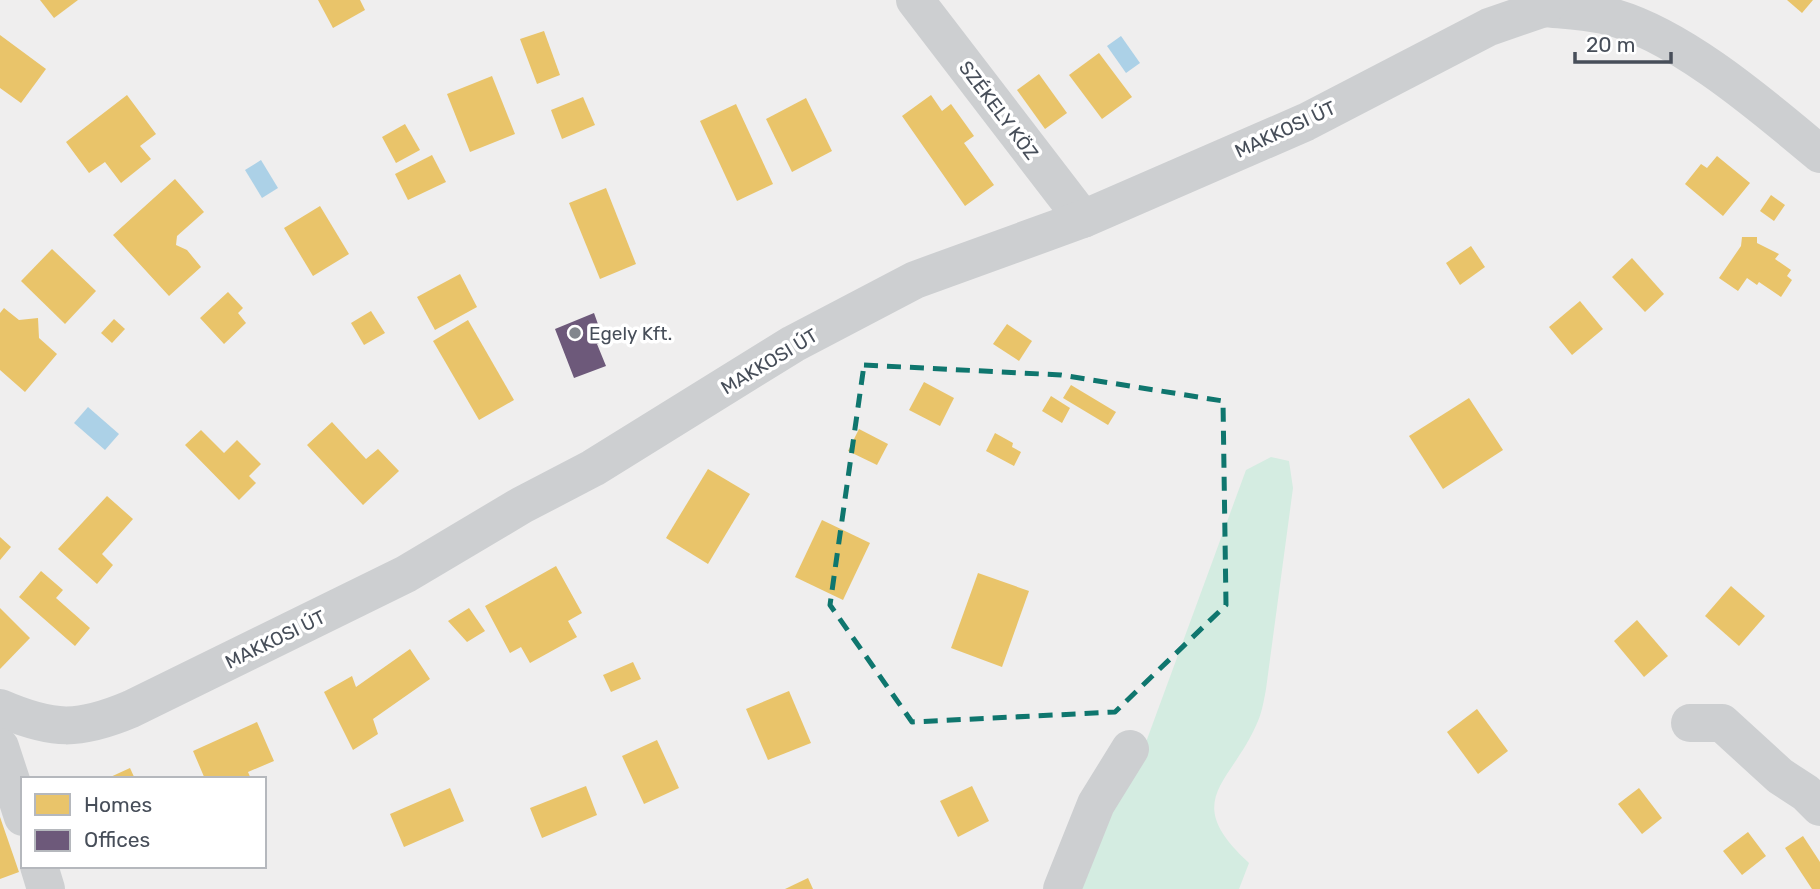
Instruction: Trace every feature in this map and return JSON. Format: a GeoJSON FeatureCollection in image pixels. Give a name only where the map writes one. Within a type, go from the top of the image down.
{"type":"FeatureCollection","features":[{"type":"Feature","properties":{"kind":"street","name":"SZÉKELY KÖZ"},"geometry":{"type":"LineString","coordinates":[[915,0],[1083,219]]}},
{"type":"Feature","properties":{"kind":"street","name":"MAKKOSI ÚT"},"geometry":{"type":"LineString","coordinates":[[0,708],[28,721],[66,726],[96,724],[131,709],[406,574],[522,505],[593,468],[793,344],[915,280],[1083,219],[1306,122],[1489,27],[1548,4]]}},
{"type":"Feature","properties":{"kind":"street"},"geometry":{"type":"LineString","coordinates":[[1548,4],[1605,15],[1648,30],[1739,87],[1820,154]]}},
{"type":"Feature","properties":{"kind":"street"},"geometry":{"type":"LineString","coordinates":[[1690,723],[1722,723],[1780,776],[1806,793],[1820,807]]}},
{"type":"Feature","properties":{"kind":"street"},"geometry":{"type":"LineString","coordinates":[[0,747],[21,811]]}},
{"type":"Feature","properties":{"kind":"street"},"geometry":{"type":"LineString","coordinates":[[1062,889],[1096,804],[1130,749]]}},
{"type":"Feature","properties":{"kind":"street"},"geometry":{"type":"LineString","coordinates":[[40,868],[46,889]]}},
{"type":"Feature","properties":{"kind":"highlighted area"},"geometry":{"type":"Polygon","coordinates":[[[864,365],[1061,375],[1223,401],[1226,605],[1115,712],[912,722],[830,605],[864,365]]]}},
{"type":"Feature","properties":{"kind":"green space"},"geometry":{"type":"Polygon","coordinates":[[[1271,457],[1289,461],[1293,488],[1266,689],[1258,721],[1225,777],[1214,807],[1217,823],[1228,841],[1249,863],[1239,889],[1074,889],[1142,753],[1246,470],[1271,457]]]}},
{"type":"Feature","properties":{"kind":"water"},"geometry":{"type":"Polygon","coordinates":[[[1121,36],[1140,63],[1126,73],[1107,46],[1121,36]]]}},
{"type":"Feature","properties":{"kind":"water"},"geometry":{"type":"Polygon","coordinates":[[[261,160],[278,188],[262,198],[245,170],[261,160]]]}},
{"type":"Feature","properties":{"kind":"water"},"geometry":{"type":"Polygon","coordinates":[[[88,407],[119,434],[105,450],[74,423],[88,407]]]}},
{"type":"Feature","properties":{"kind":"building: Homes"},"geometry":{"type":"Polygon","coordinates":[[[40,0],[78,0],[54,18],[40,0]]]}},
{"type":"Feature","properties":{"kind":"building: Homes"},"geometry":{"type":"Polygon","coordinates":[[[318,0],[360,0],[365,10],[333,28],[318,0]]]}},
{"type":"Feature","properties":{"kind":"building: Homes"},"geometry":{"type":"Polygon","coordinates":[[[1787,0],[1813,0],[1802,13],[1787,0]]]}},
{"type":"Feature","properties":{"kind":"building: Homes"},"geometry":{"type":"Polygon","coordinates":[[[544,31],[560,75],[537,84],[520,39],[544,31]]]}},
{"type":"Feature","properties":{"kind":"building: Homes"},"geometry":{"type":"Polygon","coordinates":[[[0,35],[46,69],[21,103],[0,88],[0,35]]]}},
{"type":"Feature","properties":{"kind":"building: Homes"},"geometry":{"type":"Polygon","coordinates":[[[1099,53],[1132,97],[1102,119],[1069,75],[1099,53]]]}},
{"type":"Feature","properties":{"kind":"building: Homes"},"geometry":{"type":"Polygon","coordinates":[[[1039,74],[1067,113],[1045,129],[1017,90],[1039,74]]]}},
{"type":"Feature","properties":{"kind":"building: Homes"},"geometry":{"type":"Polygon","coordinates":[[[492,76],[515,134],[470,152],[447,94],[492,76]]]}},
{"type":"Feature","properties":{"kind":"building: Homes"},"geometry":{"type":"Polygon","coordinates":[[[127,95],[156,134],[140,146],[151,159],[121,183],[105,162],[89,173],[66,142],[127,95]]]}},
{"type":"Feature","properties":{"kind":"building: Homes"},"geometry":{"type":"Polygon","coordinates":[[[931,95],[942,111],[951,104],[974,136],[964,143],[994,185],[965,206],[902,116],[931,95]]]}},
{"type":"Feature","properties":{"kind":"building: Homes"},"geometry":{"type":"Polygon","coordinates":[[[583,97],[595,125],[562,139],[551,110],[583,97]]]}},
{"type":"Feature","properties":{"kind":"building: Homes"},"geometry":{"type":"Polygon","coordinates":[[[806,98],[832,151],[792,172],[766,119],[806,98]]]}},
{"type":"Feature","properties":{"kind":"building: Homes"},"geometry":{"type":"Polygon","coordinates":[[[736,104],[773,184],[737,201],[700,121],[736,104]]]}},
{"type":"Feature","properties":{"kind":"building: Homes"},"geometry":{"type":"Polygon","coordinates":[[[405,124],[420,150],[396,163],[382,137],[405,124]]]}},
{"type":"Feature","properties":{"kind":"building: Homes"},"geometry":{"type":"Polygon","coordinates":[[[432,155],[446,182],[408,200],[395,174],[432,155]]]}},
{"type":"Feature","properties":{"kind":"building: Homes"},"geometry":{"type":"Polygon","coordinates":[[[1717,156],[1750,183],[1723,216],[1685,184],[1701,164],[1707,168],[1717,156]]]}},
{"type":"Feature","properties":{"kind":"building: Homes"},"geometry":{"type":"Polygon","coordinates":[[[175,179],[204,212],[177,236],[176,245],[187,250],[201,267],[169,296],[113,235],[175,179]]]}},
{"type":"Feature","properties":{"kind":"building: Homes"},"geometry":{"type":"Polygon","coordinates":[[[606,188],[636,264],[600,279],[569,203],[606,188]]]}},
{"type":"Feature","properties":{"kind":"building: Homes"},"geometry":{"type":"Polygon","coordinates":[[[1771,195],[1785,205],[1774,221],[1760,211],[1771,195]]]}},
{"type":"Feature","properties":{"kind":"building: Homes"},"geometry":{"type":"Polygon","coordinates":[[[320,206],[349,254],[313,276],[284,228],[320,206]]]}},
{"type":"Feature","properties":{"kind":"building: Homes"},"geometry":{"type":"Polygon","coordinates":[[[1742,237],[1757,237],[1757,243],[1779,254],[1775,259],[1791,270],[1787,276],[1792,280],[1781,297],[1759,282],[1757,285],[1747,278],[1738,291],[1719,278],[1741,246],[1742,237]]]}},
{"type":"Feature","properties":{"kind":"building: Homes"},"geometry":{"type":"Polygon","coordinates":[[[1471,246],[1485,267],[1460,285],[1446,263],[1471,246]]]}},
{"type":"Feature","properties":{"kind":"building: Homes"},"geometry":{"type":"Polygon","coordinates":[[[52,249],[96,291],[65,324],[21,281],[52,249]]]}},
{"type":"Feature","properties":{"kind":"building: Homes"},"geometry":{"type":"Polygon","coordinates":[[[1632,258],[1664,294],[1645,312],[1612,277],[1632,258]]]}},
{"type":"Feature","properties":{"kind":"building: Homes"},"geometry":{"type":"Polygon","coordinates":[[[460,274],[477,307],[435,330],[417,297],[460,274]]]}},
{"type":"Feature","properties":{"kind":"building: Homes"},"geometry":{"type":"Polygon","coordinates":[[[228,292],[243,308],[238,313],[246,323],[224,344],[200,318],[228,292]]]}},
{"type":"Feature","properties":{"kind":"building: Homes"},"geometry":{"type":"Polygon","coordinates":[[[1580,301],[1603,329],[1572,355],[1549,327],[1580,301]]]}},
{"type":"Feature","properties":{"kind":"building: Homes"},"geometry":{"type":"Polygon","coordinates":[[[4,308],[19,320],[38,318],[39,338],[57,354],[25,392],[0,370],[0,313],[4,308]]]}},
{"type":"Feature","properties":{"kind":"building: Homes"},"geometry":{"type":"Polygon","coordinates":[[[371,311],[385,333],[364,345],[351,323],[371,311]]]}},
{"type":"Feature","properties":{"kind":"building: Homes"},"geometry":{"type":"Polygon","coordinates":[[[114,319],[125,329],[112,343],[101,333],[114,319]]]}},
{"type":"Feature","properties":{"kind":"building: Homes"},"geometry":{"type":"Polygon","coordinates":[[[468,320],[514,400],[479,420],[433,341],[468,320]]]}},
{"type":"Feature","properties":{"kind":"building: Homes"},"geometry":{"type":"Polygon","coordinates":[[[1007,324],[1032,341],[1019,361],[993,344],[1007,324]]]}},
{"type":"Feature","properties":{"kind":"building: Homes"},"geometry":{"type":"Polygon","coordinates":[[[924,382],[954,398],[940,426],[909,410],[924,382]]]}},
{"type":"Feature","properties":{"kind":"building: Homes"},"geometry":{"type":"Polygon","coordinates":[[[1071,385],[1116,412],[1108,425],[1063,398],[1071,385]]]}},
{"type":"Feature","properties":{"kind":"building: Homes"},"geometry":{"type":"Polygon","coordinates":[[[1051,396],[1070,408],[1062,423],[1042,411],[1051,396]]]}},
{"type":"Feature","properties":{"kind":"building: Homes"},"geometry":{"type":"Polygon","coordinates":[[[1469,398],[1503,450],[1443,489],[1409,436],[1469,398]]]}},
{"type":"Feature","properties":{"kind":"building: Homes"},"geometry":{"type":"Polygon","coordinates":[[[332,422],[366,459],[378,449],[399,471],[363,505],[307,445],[332,422]]]}},
{"type":"Feature","properties":{"kind":"building: Homes"},"geometry":{"type":"Polygon","coordinates":[[[859,429],[888,444],[877,465],[848,451],[859,429]]]}},
{"type":"Feature","properties":{"kind":"building: Homes"},"geometry":{"type":"Polygon","coordinates":[[[201,430],[224,453],[237,440],[261,464],[249,476],[256,483],[239,500],[185,445],[201,430]]]}},
{"type":"Feature","properties":{"kind":"building: Homes"},"geometry":{"type":"Polygon","coordinates":[[[995,433],[1013,443],[1012,447],[1021,452],[1014,466],[986,451],[995,433]]]}},
{"type":"Feature","properties":{"kind":"building: Homes"},"geometry":{"type":"Polygon","coordinates":[[[708,469],[750,494],[708,564],[666,538],[708,469]]]}},
{"type":"Feature","properties":{"kind":"building: Homes"},"geometry":{"type":"Polygon","coordinates":[[[107,496],[133,519],[102,554],[113,565],[97,584],[58,549],[107,496]]]}},
{"type":"Feature","properties":{"kind":"building: Homes"},"geometry":{"type":"Polygon","coordinates":[[[822,520],[870,543],[843,600],[795,577],[822,520]]]}},
{"type":"Feature","properties":{"kind":"building: Homes"},"geometry":{"type":"Polygon","coordinates":[[[0,537],[11,547],[0,560],[0,537]]]}},
{"type":"Feature","properties":{"kind":"building: Homes"},"geometry":{"type":"Polygon","coordinates":[[[556,566],[582,613],[568,621],[577,637],[530,663],[521,647],[510,653],[485,606],[556,566]]]}},
{"type":"Feature","properties":{"kind":"building: Homes"},"geometry":{"type":"Polygon","coordinates":[[[41,571],[63,590],[56,598],[90,628],[75,646],[19,597],[41,571]]]}},
{"type":"Feature","properties":{"kind":"building: Homes"},"geometry":{"type":"Polygon","coordinates":[[[978,573],[1029,591],[1002,667],[951,648],[978,573]]]}},
{"type":"Feature","properties":{"kind":"building: Homes"},"geometry":{"type":"Polygon","coordinates":[[[1731,586],[1765,616],[1739,646],[1705,616],[1731,586]]]}},
{"type":"Feature","properties":{"kind":"building: Homes"},"geometry":{"type":"Polygon","coordinates":[[[0,608],[30,638],[0,669],[0,608]]]}},
{"type":"Feature","properties":{"kind":"building: Homes"},"geometry":{"type":"Polygon","coordinates":[[[469,608],[485,631],[467,642],[448,621],[469,608]]]}},
{"type":"Feature","properties":{"kind":"building: Homes"},"geometry":{"type":"Polygon","coordinates":[[[1637,620],[1668,656],[1644,677],[1614,641],[1637,620]]]}},
{"type":"Feature","properties":{"kind":"building: Homes"},"geometry":{"type":"Polygon","coordinates":[[[410,649],[430,679],[373,719],[378,734],[353,750],[324,692],[352,676],[356,687],[410,649]]]}},
{"type":"Feature","properties":{"kind":"building: Homes"},"geometry":{"type":"Polygon","coordinates":[[[633,662],[641,679],[611,692],[603,675],[633,662]]]}},
{"type":"Feature","properties":{"kind":"building: Homes"},"geometry":{"type":"Polygon","coordinates":[[[789,691],[811,743],[768,760],[746,709],[789,691]]]}},
{"type":"Feature","properties":{"kind":"building: Homes"},"geometry":{"type":"Polygon","coordinates":[[[1477,709],[1508,751],[1478,774],[1447,732],[1477,709]]]}},
{"type":"Feature","properties":{"kind":"building: Homes"},"geometry":{"type":"Polygon","coordinates":[[[257,722],[274,761],[248,772],[250,777],[204,777],[193,751],[257,722]]]}},
{"type":"Feature","properties":{"kind":"building: Homes"},"geometry":{"type":"Polygon","coordinates":[[[657,740],[679,788],[644,804],[622,756],[657,740]]]}},
{"type":"Feature","properties":{"kind":"building: Homes"},"geometry":{"type":"Polygon","coordinates":[[[130,768],[134,777],[110,777],[130,768]]]}},
{"type":"Feature","properties":{"kind":"building: Homes"},"geometry":{"type":"Polygon","coordinates":[[[586,786],[597,815],[542,838],[530,808],[586,786]]]}},
{"type":"Feature","properties":{"kind":"building: Homes"},"geometry":{"type":"Polygon","coordinates":[[[972,786],[989,821],[958,837],[940,801],[972,786]]]}},
{"type":"Feature","properties":{"kind":"building: Homes"},"geometry":{"type":"Polygon","coordinates":[[[450,788],[464,821],[404,847],[390,814],[450,788]]]}},
{"type":"Feature","properties":{"kind":"building: Homes"},"geometry":{"type":"Polygon","coordinates":[[[1639,788],[1662,818],[1642,834],[1618,804],[1639,788]]]}},
{"type":"Feature","properties":{"kind":"building: Homes"},"geometry":{"type":"Polygon","coordinates":[[[0,817],[19,872],[0,879],[0,817]]]}},
{"type":"Feature","properties":{"kind":"building: Homes"},"geometry":{"type":"Polygon","coordinates":[[[1748,832],[1766,856],[1742,875],[1723,851],[1748,832]]]}},
{"type":"Feature","properties":{"kind":"building: Homes"},"geometry":{"type":"Polygon","coordinates":[[[1803,836],[1820,862],[1820,889],[1812,889],[1785,848],[1803,836]]]}},
{"type":"Feature","properties":{"kind":"building: Homes"},"geometry":{"type":"Polygon","coordinates":[[[808,878],[813,889],[785,889],[808,878]]]}},
{"type":"Feature","properties":{"kind":"building: Offices"},"geometry":{"type":"Polygon","coordinates":[[[594,313],[604,341],[597,344],[606,366],[574,378],[555,329],[594,313]]]}},
{"type":"Feature","properties":{"kind":"place","name":"Egely Kft."},"geometry":{"type":"Point","coordinates":[575,333]}}]}
